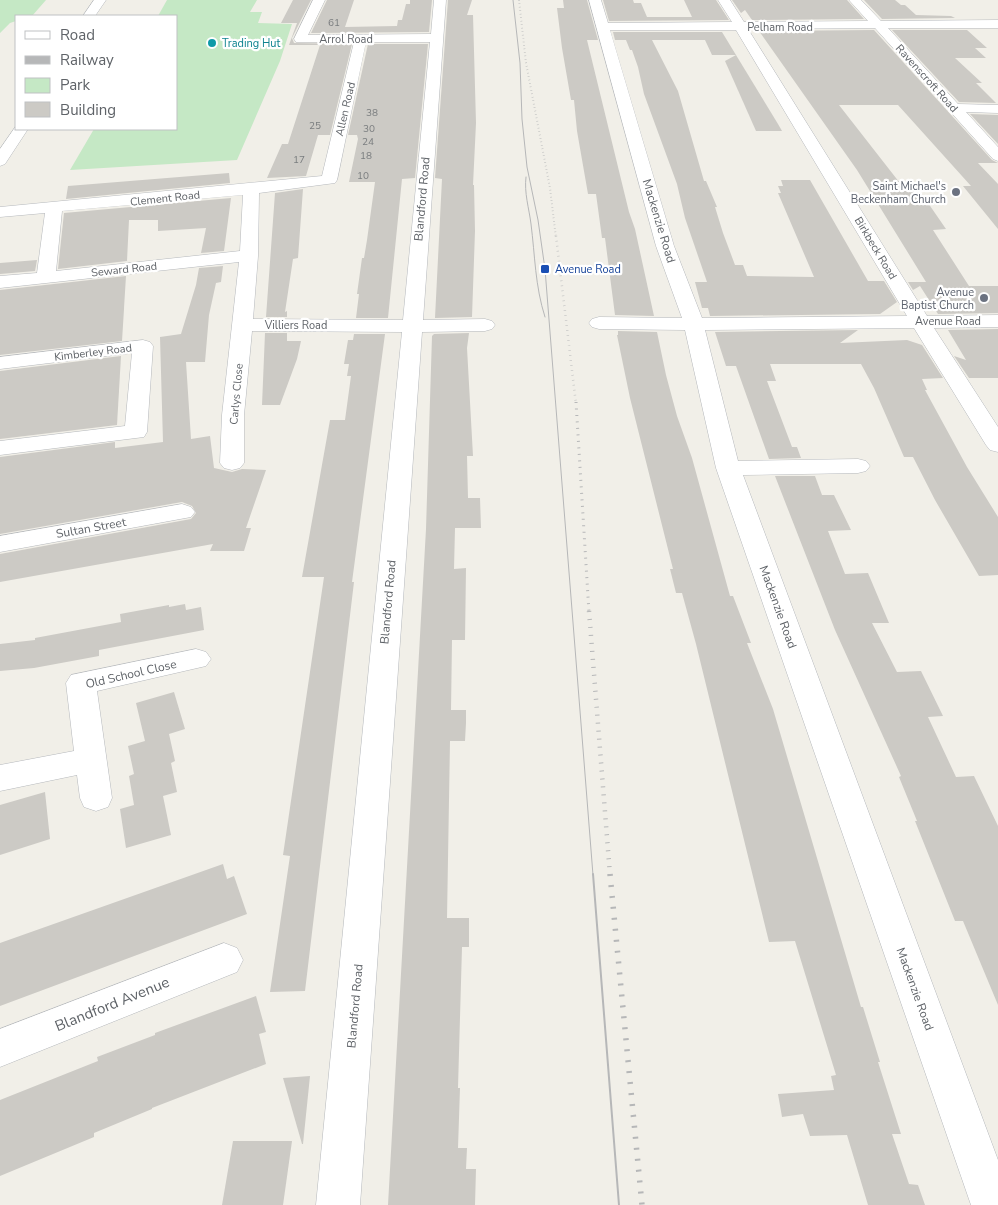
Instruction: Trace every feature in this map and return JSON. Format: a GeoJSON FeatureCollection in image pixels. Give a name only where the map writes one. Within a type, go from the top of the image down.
{"type":"FeatureCollection","features":[{"type":"Feature","properties":{"kind":"street"},"geometry":{"type":"LineString","coordinates":[[90,15],[100,0]]}},
{"type":"Feature","properties":{"kind":"street","name":"Arrol Road"},"geometry":{"type":"LineString","coordinates":[[319,0],[300,39],[436,38]]}},
{"type":"Feature","properties":{"kind":"street","name":"Blandford Road"},"geometry":{"type":"LineString","coordinates":[[338,1205],[440,0]]}},
{"type":"Feature","properties":{"kind":"street","name":"Mackenzie Road"},"geometry":{"type":"LineString","coordinates":[[595,0],[665,246],[694,324],[728,468],[993,1205]]}},
{"type":"Feature","properties":{"kind":"street","name":"Birkbeck Road"},"geometry":{"type":"LineString","coordinates":[[724,0],[998,445]]}},
{"type":"Feature","properties":{"kind":"street","name":"Ravenscroft Road"},"geometry":{"type":"LineString","coordinates":[[855,0],[998,156]]}},
{"type":"Feature","properties":{"kind":"street","name":"Pelham Road"},"geometry":{"type":"LineString","coordinates":[[602,28],[880,27],[998,24]]}},
{"type":"Feature","properties":{"kind":"street","name":"Allen Road"},"geometry":{"type":"LineString","coordinates":[[329,180],[362,39]]}},
{"type":"Feature","properties":{"kind":"street"},"geometry":{"type":"LineString","coordinates":[[955,108],[998,109]]}},
{"type":"Feature","properties":{"kind":"street"},"geometry":{"type":"LineString","coordinates":[[3,156],[20,130]]}},
{"type":"Feature","properties":{"kind":"street","name":"Clement Road"},"geometry":{"type":"LineString","coordinates":[[0,212],[329,180]]}},
{"type":"Feature","properties":{"kind":"street"},"geometry":{"type":"LineString","coordinates":[[243,325],[249,256],[251,189]]}},
{"type":"Feature","properties":{"kind":"street"},"geometry":{"type":"LineString","coordinates":[[46,277],[54,208]]}},
{"type":"Feature","properties":{"kind":"street","name":"Seward Road"},"geometry":{"type":"LineString","coordinates":[[0,282],[249,256]]}},
{"type":"Feature","properties":{"kind":"street","name":"Avenue Road"},"geometry":{"type":"LineString","coordinates":[[599,323],[998,321]]}},
{"type":"Feature","properties":{"kind":"street","name":"Villiers Road"},"geometry":{"type":"LineString","coordinates":[[243,325],[316,324],[411,327],[485,325]]}},
{"type":"Feature","properties":{"kind":"street","name":"Carlys Close"},"geometry":{"type":"LineString","coordinates":[[232,463],[233,415],[243,325]]}},
{"type":"Feature","properties":{"kind":"street","name":"Kimberley Road"},"geometry":{"type":"LineString","coordinates":[[0,363],[143,346],[136,432],[0,448]]}},
{"type":"Feature","properties":{"kind":"street"},"geometry":{"type":"LineString","coordinates":[[728,468],[858,466]]}},
{"type":"Feature","properties":{"kind":"street","name":"Sultan Street"},"geometry":{"type":"LineString","coordinates":[[0,544],[182,512]]}},
{"type":"Feature","properties":{"kind":"street","name":"Old School Close"},"geometry":{"type":"LineString","coordinates":[[96,798],[80,683],[196,660]]}},
{"type":"Feature","properties":{"kind":"street"},"geometry":{"type":"LineString","coordinates":[[0,778],[91,760]]}},
{"type":"Feature","properties":{"kind":"street","name":"Blandford Avenue"},"geometry":{"type":"LineString","coordinates":[[0,1048],[224,960]]}},
{"type":"Feature","properties":{"kind":"green space"},"geometry":{"type":"Polygon","coordinates":[[[0,0],[46,0],[33,15],[15,15],[15,21],[10,23],[0,33],[0,0]]]}},
{"type":"Feature","properties":{"kind":"green space"},"geometry":{"type":"Polygon","coordinates":[[[167,0],[257,0],[250,12],[262,12],[258,23],[292,24],[280,61],[237,160],[70,170],[93,130],[178,130],[178,15],[159,15],[167,0]]]}},
{"type":"Feature","properties":{"kind":"building"},"geometry":{"type":"Polygon","coordinates":[[[293,0],[311,0],[292,38],[294,43],[352,44],[330,135],[318,135],[306,176],[267,178],[282,144],[288,144],[320,45],[289,45],[297,23],[281,23],[293,0]]]}},
{"type":"Feature","properties":{"kind":"building"},"geometry":{"type":"Polygon","coordinates":[[[327,0],[354,0],[345,27],[397,26],[398,20],[402,20],[406,4],[410,4],[410,0],[432,0],[429,32],[311,33],[327,0]]]}},
{"type":"Feature","properties":{"kind":"building"},"geometry":{"type":"Polygon","coordinates":[[[448,0],[472,0],[467,15],[473,15],[476,123],[473,185],[475,231],[472,317],[435,318],[442,179],[435,178],[448,0]]]}},
{"type":"Feature","properties":{"kind":"building"},"geometry":{"type":"Polygon","coordinates":[[[563,0],[587,0],[598,40],[587,40],[629,212],[635,229],[654,316],[615,315],[605,238],[602,238],[596,194],[588,194],[577,131],[574,100],[571,100],[562,48],[557,8],[564,8],[563,0]]]}},
{"type":"Feature","properties":{"kind":"building"},"geometry":{"type":"Polygon","coordinates":[[[603,0],[633,0],[634,3],[641,3],[647,17],[692,17],[684,0],[716,0],[729,20],[609,21],[603,0]]]}},
{"type":"Feature","properties":{"kind":"building"},"geometry":{"type":"Polygon","coordinates":[[[732,0],[847,0],[864,19],[752,20],[745,10],[741,13],[732,0]]]}},
{"type":"Feature","properties":{"kind":"building"},"geometry":{"type":"Polygon","coordinates":[[[864,0],[895,0],[901,5],[905,5],[916,15],[951,16],[955,18],[882,19],[864,0]]]}},
{"type":"Feature","properties":{"kind":"building"},"geometry":{"type":"Polygon","coordinates":[[[874,30],[992,160],[998,163],[978,163],[998,184],[998,229],[963,186],[971,186],[898,105],[839,105],[903,187],[917,187],[946,229],[933,230],[969,286],[998,286],[998,313],[938,314],[920,286],[913,290],[908,282],[926,282],[857,170],[759,31],[874,30]]]}},
{"type":"Feature","properties":{"kind":"building"},"geometry":{"type":"Polygon","coordinates":[[[892,30],[967,30],[987,48],[975,48],[986,58],[955,58],[982,83],[976,83],[996,103],[959,102],[892,30]]]}},
{"type":"Feature","properties":{"kind":"building"},"geometry":{"type":"Polygon","coordinates":[[[613,32],[722,32],[736,55],[712,55],[705,40],[652,40],[678,91],[704,181],[706,181],[717,207],[715,207],[735,265],[743,265],[747,276],[814,277],[778,193],[781,193],[778,186],[783,186],[781,180],[810,180],[868,281],[884,281],[897,302],[880,314],[710,316],[708,308],[702,308],[695,282],[707,282],[685,218],[677,184],[644,94],[638,67],[626,40],[615,40],[613,32]]]}},
{"type":"Feature","properties":{"kind":"building"},"geometry":{"type":"Polygon","coordinates":[[[368,44],[428,44],[415,178],[402,179],[388,318],[356,318],[362,258],[364,258],[375,182],[349,182],[358,139],[357,135],[348,135],[368,44]]]}},
{"type":"Feature","properties":{"kind":"building"},"geometry":{"type":"Polygon","coordinates":[[[736,55],[782,131],[756,131],[725,61],[736,55]]]}},
{"type":"Feature","properties":{"kind":"building"},"geometry":{"type":"Polygon","coordinates":[[[970,114],[998,115],[998,144],[970,114]]]}},
{"type":"Feature","properties":{"kind":"building"},"geometry":{"type":"Polygon","coordinates":[[[229,173],[230,183],[66,199],[68,186],[229,173]]]}},
{"type":"Feature","properties":{"kind":"building"},"geometry":{"type":"Polygon","coordinates":[[[303,189],[298,258],[293,259],[285,312],[287,311],[287,317],[266,317],[275,193],[303,189]]]}},
{"type":"Feature","properties":{"kind":"building"},"geometry":{"type":"Polygon","coordinates":[[[231,198],[224,251],[201,253],[206,228],[158,231],[158,220],[129,220],[127,261],[58,269],[64,213],[231,198]]]}},
{"type":"Feature","properties":{"kind":"building"},"geometry":{"type":"Polygon","coordinates":[[[37,260],[35,271],[0,274],[0,263],[37,260]]]}},
{"type":"Feature","properties":{"kind":"building"},"geometry":{"type":"Polygon","coordinates":[[[223,266],[221,282],[216,283],[209,315],[205,362],[186,362],[191,439],[210,436],[214,468],[232,472],[242,469],[266,470],[246,528],[251,528],[244,551],[210,551],[213,544],[0,582],[0,554],[191,519],[196,513],[192,506],[182,502],[0,534],[0,457],[115,442],[115,448],[163,442],[160,337],[181,334],[196,285],[199,268],[223,266]]]}},
{"type":"Feature","properties":{"kind":"building"},"geometry":{"type":"Polygon","coordinates":[[[126,276],[122,341],[0,355],[0,290],[126,276]]]}},
{"type":"Feature","properties":{"kind":"building"},"geometry":{"type":"Polygon","coordinates":[[[998,329],[998,378],[969,378],[954,356],[966,360],[948,330],[998,329]]]}},
{"type":"Feature","properties":{"kind":"building"},"geometry":{"type":"Polygon","coordinates":[[[858,330],[840,343],[907,340],[922,345],[943,378],[922,379],[927,390],[925,390],[967,467],[998,517],[998,575],[979,576],[935,500],[913,457],[904,457],[874,388],[861,364],[770,364],[776,381],[767,381],[792,447],[797,447],[801,458],[769,459],[736,366],[726,366],[715,332],[858,330]]]}},
{"type":"Feature","properties":{"kind":"building"},"geometry":{"type":"Polygon","coordinates":[[[618,331],[657,332],[677,416],[692,458],[730,596],[733,596],[751,643],[747,643],[773,709],[861,1007],[863,1007],[901,1134],[892,1134],[909,1184],[918,1185],[925,1205],[868,1205],[847,1135],[810,1136],[803,1114],[782,1117],[778,1094],[834,1090],[831,1076],[836,1075],[795,941],[769,942],[696,644],[682,593],[676,593],[670,569],[673,569],[630,398],[617,335],[618,331]]]}},
{"type":"Feature","properties":{"kind":"building"},"geometry":{"type":"Polygon","coordinates":[[[265,333],[287,333],[287,341],[301,341],[297,359],[280,405],[262,405],[265,333]]]}},
{"type":"Feature","properties":{"kind":"building"},"geometry":{"type":"Polygon","coordinates":[[[469,333],[467,348],[473,456],[467,456],[468,498],[480,498],[481,528],[455,528],[454,569],[466,568],[465,640],[452,640],[451,710],[466,710],[466,723],[465,741],[450,741],[447,918],[469,918],[469,947],[462,947],[458,1148],[467,1148],[466,1169],[476,1169],[475,1205],[388,1205],[426,529],[432,336],[434,334],[469,333]]]}},
{"type":"Feature","properties":{"kind":"building"},"geometry":{"type":"Polygon","coordinates":[[[354,334],[385,334],[352,582],[354,582],[305,991],[270,992],[290,856],[283,855],[324,577],[302,577],[330,420],[345,420],[351,376],[347,376],[349,364],[344,364],[348,340],[353,340],[354,334]]]}},
{"type":"Feature","properties":{"kind":"building"},"geometry":{"type":"Polygon","coordinates":[[[121,356],[117,425],[0,439],[0,371],[121,356]]]}},
{"type":"Feature","properties":{"kind":"building"},"geometry":{"type":"Polygon","coordinates":[[[775,476],[815,476],[822,495],[834,495],[851,530],[828,531],[845,574],[868,573],[889,623],[872,623],[897,672],[921,671],[943,716],[928,717],[956,777],[974,776],[998,826],[998,1005],[963,921],[955,921],[915,821],[917,821],[899,777],[901,776],[835,630],[775,476]]]}},
{"type":"Feature","properties":{"kind":"building"},"geometry":{"type":"Polygon","coordinates":[[[185,604],[186,610],[201,607],[204,630],[99,650],[99,656],[34,668],[0,671],[0,644],[35,640],[35,638],[121,622],[120,614],[185,604]]]}},
{"type":"Feature","properties":{"kind":"building"},"geometry":{"type":"Polygon","coordinates":[[[174,692],[185,729],[169,734],[175,761],[171,763],[177,792],[163,796],[171,835],[126,848],[120,809],[134,805],[129,776],[134,774],[128,746],[145,741],[136,703],[174,692]]]}},
{"type":"Feature","properties":{"kind":"building"},"geometry":{"type":"Polygon","coordinates":[[[45,792],[50,839],[0,855],[0,805],[45,792]]]}},
{"type":"Feature","properties":{"kind":"building"},"geometry":{"type":"Polygon","coordinates":[[[223,864],[227,879],[234,876],[247,914],[0,1006],[0,943],[223,864]]]}},
{"type":"Feature","properties":{"kind":"building"},"geometry":{"type":"Polygon","coordinates":[[[256,996],[266,1032],[259,1034],[266,1064],[152,1108],[94,1133],[94,1137],[0,1176],[0,1100],[98,1061],[97,1057],[155,1035],[155,1033],[256,996]]]}},
{"type":"Feature","properties":{"kind":"building"},"geometry":{"type":"Polygon","coordinates":[[[310,1076],[303,1144],[302,1144],[283,1078],[310,1076]]]}},
{"type":"Feature","properties":{"kind":"building"},"geometry":{"type":"Polygon","coordinates":[[[233,1141],[292,1141],[283,1205],[222,1205],[233,1141]]]}},
{"type":"Feature","properties":{"kind":"tram line"},"geometry":{"type":"LineString","coordinates":[[513,0],[520,63],[522,119],[527,167],[538,220],[545,269],[593,875]]}},
{"type":"Feature","properties":{"kind":"tram line"},"geometry":{"type":"LineString","coordinates":[[526,177],[526,195],[537,282],[545,317]]}},
{"type":"Feature","properties":{"kind":"tram line"},"geometry":{"type":"LineString","coordinates":[[593,874],[619,1205]]}},
{"type":"Feature","properties":{"kind":"railway"},"geometry":{"type":"LineString","coordinates":[[519,0],[526,63],[550,188],[556,238]]}},
{"type":"Feature","properties":{"kind":"railway"},"geometry":{"type":"LineString","coordinates":[[556,236],[576,404]]}},
{"type":"Feature","properties":{"kind":"railway"},"geometry":{"type":"LineString","coordinates":[[576,402],[589,613]]}},
{"type":"Feature","properties":{"kind":"railway"},"geometry":{"type":"LineString","coordinates":[[589,611],[610,875]]}},
{"type":"Feature","properties":{"kind":"railway"},"geometry":{"type":"LineString","coordinates":[[610,874],[642,1205]]}},
{"type":"Feature","properties":{"kind":"place","name":"Trading Hut"},"geometry":{"type":"Point","coordinates":[212,43]}},
{"type":"Feature","properties":{"kind":"place","name":"Saint Michael's Beckenham Church"},"geometry":{"type":"Point","coordinates":[956,192]}},
{"type":"Feature","properties":{"kind":"place","name":"Avenue Road"},"geometry":{"type":"Point","coordinates":[545,269]}},
{"type":"Feature","properties":{"kind":"place","name":"Avenue Baptist Church"},"geometry":{"type":"Point","coordinates":[984,298]}}]}
